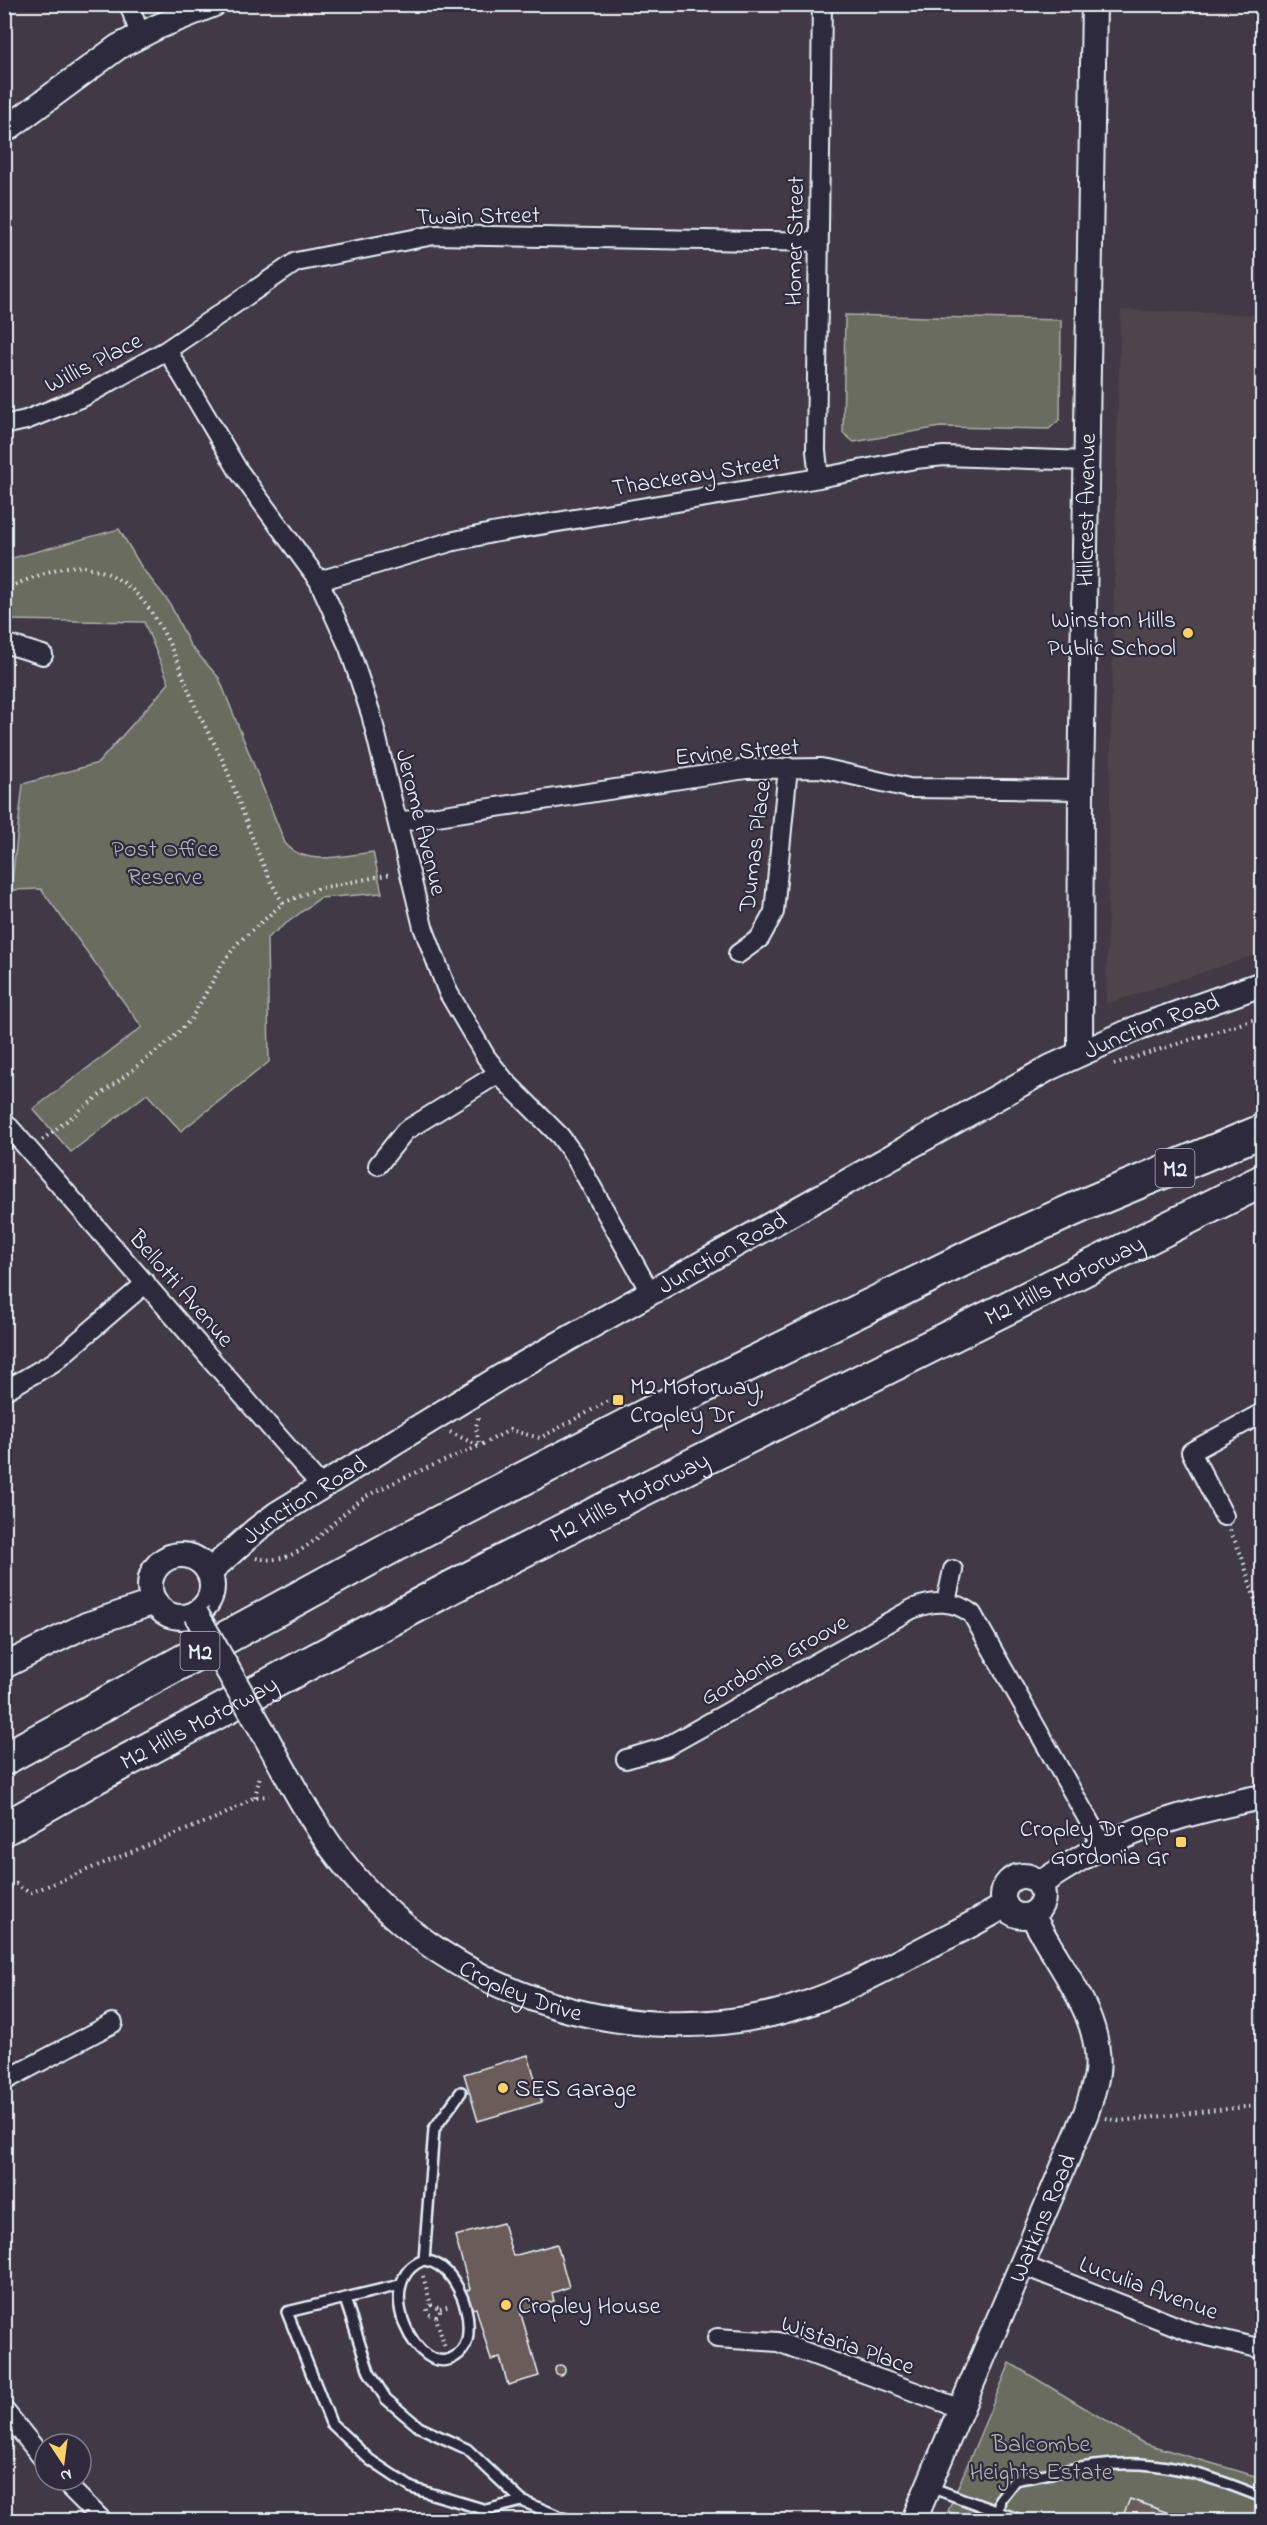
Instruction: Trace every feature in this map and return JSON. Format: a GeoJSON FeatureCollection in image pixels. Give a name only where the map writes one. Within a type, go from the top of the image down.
{"type":"FeatureCollection","features":[{"type":"Feature","properties":{"kind":"highway","name":"M2"},"geometry":{"type":"LineString","coordinates":[[4,1759],[387,1550],[657,1409],[981,1251],[1086,1204],[1263,1131]]}},
{"type":"Feature","properties":{"kind":"highway","name":"M2 Hills Motorway"},"geometry":{"type":"LineString","coordinates":[[4,1829],[96,1777],[452,1587],[1263,1181]]}},
{"type":"Feature","properties":{"kind":"street"},"geometry":{"type":"LineString","coordinates":[[129,4],[140,35]]}},
{"type":"Feature","properties":{"kind":"street"},"geometry":{"type":"LineString","coordinates":[[4,131],[99,60],[140,35],[214,4]]}},
{"type":"Feature","properties":{"kind":"street","name":"Homer Street"},"geometry":{"type":"LineString","coordinates":[[819,478],[816,451],[822,4]]}},
{"type":"Feature","properties":{"kind":"street","name":"Hillcrest Avenue"},"geometry":{"type":"LineString","coordinates":[[1080,1053],[1081,790],[1094,4]]}},
{"type":"Feature","properties":{"kind":"street","name":"Twain Street"},"geometry":{"type":"LineString","coordinates":[[168,350],[297,262],[434,235],[818,242]]}},
{"type":"Feature","properties":{"kind":"street","name":"Willis Place"},"geometry":{"type":"LineString","coordinates":[[4,425],[26,420],[85,396],[168,350]]}},
{"type":"Feature","properties":{"kind":"street","name":"Jerome Avenue"},"geometry":{"type":"LineString","coordinates":[[168,350],[238,470],[318,581],[363,685],[423,927],[440,974],[468,1030],[499,1073],[570,1149],[650,1292]]}},
{"type":"Feature","properties":{"kind":"street","name":"Thackeray Street"},"geometry":{"type":"LineString","coordinates":[[318,581],[450,542],[492,533],[819,478],[915,459],[944,456],[1088,461]]}},
{"type":"Feature","properties":{"kind":"street"},"geometry":{"type":"LineString","coordinates":[[4,643],[43,655]]}},
{"type":"Feature","properties":{"kind":"street","name":"Ervine Street"},"geometry":{"type":"LineString","coordinates":[[398,822],[746,769],[788,767],[834,770],[909,788],[1081,790]]}},
{"type":"Feature","properties":{"kind":"street","name":"Dumas Place"},"geometry":{"type":"LineString","coordinates":[[738,954],[760,938],[774,912],[788,767]]}},
{"type":"Feature","properties":{"kind":"street","name":"Junction Road"},"geometry":{"type":"LineString","coordinates":[[209,1572],[277,1514],[438,1414],[650,1292],[1080,1053],[1142,1026],[1263,984]]}},
{"type":"Feature","properties":{"kind":"street"},"geometry":{"type":"LineString","coordinates":[[378,1165],[405,1131],[499,1073]]}},
{"type":"Feature","properties":{"kind":"street","name":"Bellotti Avenue"},"geometry":{"type":"LineString","coordinates":[[4,1121],[322,1487]]}},
{"type":"Feature","properties":{"kind":"street"},"geometry":{"type":"LineString","coordinates":[[4,1391],[54,1362],[146,1283]]}},
{"type":"Feature","properties":{"kind":"street"},"geometry":{"type":"LineString","coordinates":[[1224,1516],[1191,1452],[1263,1413]]}},
{"type":"Feature","properties":{"kind":"street"},"geometry":{"type":"LineString","coordinates":[[186,1555],[195,1558],[209,1572],[212,1590],[210,1599],[196,1614],[178,1617],[169,1615],[155,1602],[151,1593],[153,1573],[166,1559],[186,1555]]}},
{"type":"Feature","properties":{"kind":"street"},"geometry":{"type":"LineString","coordinates":[[953,1570],[946,1602],[963,1607],[972,1614],[1102,1846]]}},
{"type":"Feature","properties":{"kind":"street"},"geometry":{"type":"LineString","coordinates":[[4,1666],[86,1625],[155,1602]]}},
{"type":"Feature","properties":{"kind":"street","name":"Gordonia Groove"},"geometry":{"type":"LineString","coordinates":[[626,1759],[666,1747],[912,1609],[927,1603],[946,1602]]}},
{"type":"Feature","properties":{"kind":"street","name":"Cropley Drive"},"geometry":{"type":"LineString","coordinates":[[196,1614],[320,1830],[352,1874],[395,1917],[425,1942],[489,1981],[551,2006],[587,2015],[646,2023],[698,2024],[771,2014],[834,1994],[1005,1905]]}},
{"type":"Feature","properties":{"kind":"street"},"geometry":{"type":"LineString","coordinates":[[1039,1884],[1102,1846],[1176,1818],[1263,1797]]}},
{"type":"Feature","properties":{"kind":"street"},"geometry":{"type":"LineString","coordinates":[[1015,1877],[1028,1877],[1039,1884],[1042,1890],[1042,1903],[1032,1914],[1027,1916],[1014,1914],[1005,1905],[1003,1892],[1015,1877]]}},
{"type":"Feature","properties":{"kind":"street","name":"Watkins Road"},"geometry":{"type":"LineString","coordinates":[[914,2520],[1086,2113],[1097,2072],[1094,2035],[1080,2000],[1032,1914]]}},
{"type":"Feature","properties":{"kind":"street"},"geometry":{"type":"LineString","coordinates":[[4,2081],[112,2023]]}},
{"type":"Feature","properties":{"kind":"street","name":"Luculia Avenue"},"geometry":{"type":"LineString","coordinates":[[1022,2265],[1191,2332],[1263,2349]]}},
{"type":"Feature","properties":{"kind":"street","name":"Wistaria Place"},"geometry":{"type":"LineString","coordinates":[[717,2338],[778,2342],[962,2409]]}},
{"type":"Feature","properties":{"kind":"street"},"geometry":{"type":"LineString","coordinates":[[4,2410],[33,2446]]}},
{"type":"Feature","properties":{"kind":"street"},"geometry":{"type":"LineString","coordinates":[[74,2492],[102,2520]]}},
{"type":"Feature","properties":{"kind":"lane"},"geometry":{"type":"LineString","coordinates":[[421,2261],[434,2129],[461,2092]]}},
{"type":"Feature","properties":{"kind":"lane"},"geometry":{"type":"LineString","coordinates":[[421,2261],[435,2262],[443,2267],[452,2278],[463,2302],[468,2325],[467,2340],[459,2355],[449,2360],[435,2361],[413,2340],[404,2321],[399,2301],[399,2285],[408,2270],[421,2261]]}},
{"type":"Feature","properties":{"kind":"lane"},"geometry":{"type":"LineString","coordinates":[[399,2285],[287,2312],[331,2423],[370,2460],[412,2488],[486,2510],[522,2501]]}},
{"type":"Feature","properties":{"kind":"lane"},"geometry":{"type":"LineString","coordinates":[[345,2299],[369,2372],[386,2399],[419,2427],[467,2450],[522,2501],[568,2520]]}},
{"type":"Feature","properties":{"kind":"lane"},"geometry":{"type":"LineString","coordinates":[[998,2512],[1000,2499],[1015,2480],[1108,2465],[1152,2465],[1218,2480],[1263,2497]]}},
{"type":"Feature","properties":{"kind":"lane"},"geometry":{"type":"LineString","coordinates":[[927,2487],[1020,2520]]}},
{"type":"Feature","properties":{"kind":"path"},"geometry":{"type":"LineString","coordinates":[[4,589],[71,566],[91,568],[112,575],[127,585],[140,599],[167,640],[200,717],[228,772],[260,861],[283,903]]}},
{"type":"Feature","properties":{"kind":"path"},"geometry":{"type":"LineString","coordinates":[[49,1134],[171,1040],[191,1019],[226,958],[239,942],[283,903],[318,889],[382,875]]}},
{"type":"Feature","properties":{"kind":"path"},"geometry":{"type":"LineString","coordinates":[[237,1547],[256,1558],[266,1560],[287,1557],[322,1535],[345,1512],[370,1494],[510,1430],[540,1438],[616,1397],[618,1400]]}},
{"type":"Feature","properties":{"kind":"path"},"geometry":{"type":"LineString","coordinates":[[438,1414],[450,1432],[479,1446]]}},
{"type":"Feature","properties":{"kind":"path"},"geometry":{"type":"LineString","coordinates":[[1224,1516],[1242,1557],[1263,1623]]}},
{"type":"Feature","properties":{"kind":"path"},"geometry":{"type":"LineString","coordinates":[[255,1797],[260,1776]]}},
{"type":"Feature","properties":{"kind":"path"},"geometry":{"type":"LineString","coordinates":[[4,1888],[16,1884],[30,1893],[223,1815],[255,1797],[269,1796]]}},
{"type":"Feature","properties":{"kind":"path"},"geometry":{"type":"LineString","coordinates":[[1086,2113],[1119,2121],[1263,2105]]}},
{"type":"Feature","properties":{"kind":"path"},"geometry":{"type":"LineString","coordinates":[[421,2261],[431,2305]]}},
{"type":"Feature","properties":{"kind":"path"},"geometry":{"type":"LineString","coordinates":[[431,2305],[427,2309],[428,2314],[436,2317]]}},
{"type":"Feature","properties":{"kind":"path"},"geometry":{"type":"LineString","coordinates":[[431,2305],[440,2309],[436,2317]]}},
{"type":"Feature","properties":{"kind":"path"},"geometry":{"type":"LineString","coordinates":[[436,2317],[449,2360]]}},
{"type":"Feature","properties":{"kind":"shaded area","name":"Winston Hills Public School"},"geometry":{"type":"Polygon","coordinates":[[[1121,310],[1262,315],[1262,953],[1106,1004],[1117,432],[1121,310]]]}},
{"type":"Feature","properties":{"kind":"green space"},"geometry":{"type":"Polygon","coordinates":[[[845,315],[1061,320],[1060,419],[1049,429],[940,427],[854,442],[843,433],[845,315]]]}},
{"type":"Feature","properties":{"kind":"green space","name":"Post Office Reserve"},"geometry":{"type":"Polygon","coordinates":[[[119,529],[142,568],[169,602],[190,645],[219,678],[285,843],[294,851],[314,858],[373,852],[382,893],[320,898],[267,938],[269,1062],[181,1131],[147,1094],[71,1152],[33,1109],[142,1027],[41,889],[11,890],[23,784],[98,763],[169,683],[144,622],[5,620],[5,560],[119,529]]]}},
{"type":"Feature","properties":{"kind":"green space","name":"Balcombe Heights Estate"},"geometry":{"type":"Polygon","coordinates":[[[1010,2363],[1143,2443],[1262,2478],[1262,2520],[971,2520],[948,2511],[1010,2363]]]}},
{"type":"Feature","properties":{"kind":"building","name":"SES Garage"},"geometry":{"type":"Polygon","coordinates":[[[528,2055],[542,2102],[478,2121],[464,2074],[528,2055]]]}},
{"type":"Feature","properties":{"kind":"building","name":"Cropley House"},"geometry":{"type":"Polygon","coordinates":[[[503,2223],[513,2256],[557,2244],[569,2287],[552,2293],[554,2301],[520,2311],[539,2376],[508,2385],[500,2357],[491,2360],[476,2308],[471,2309],[465,2291],[470,2289],[455,2236],[503,2223]]]}},
{"type":"Feature","properties":{"kind":"building"},"geometry":{"type":"Polygon","coordinates":[[[560,2365],[564,2366],[564,2374],[560,2375],[556,2374],[555,2370],[556,2366],[560,2365]]]}},
{"type":"Feature","properties":{"kind":"building"},"geometry":{"type":"Polygon","coordinates":[[[1130,2499],[1188,2520],[1128,2520],[1122,2518],[1130,2499]]]}},
{"type":"Feature","properties":{"kind":"place","name":"Winston Hills Public School"},"geometry":{"type":"Point","coordinates":[1188,633]}},
{"type":"Feature","properties":{"kind":"place","name":"M2 Motorway, Cropley Dr"},"geometry":{"type":"Point","coordinates":[618,1400]}},
{"type":"Feature","properties":{"kind":"place","name":"Cropley Dr opp Gordonia Gr"},"geometry":{"type":"Point","coordinates":[1181,1842]}},
{"type":"Feature","properties":{"kind":"place","name":"SES Garage"},"geometry":{"type":"Point","coordinates":[503,2088]}},
{"type":"Feature","properties":{"kind":"place","name":"Cropley House"},"geometry":{"type":"Point","coordinates":[506,2305]}}]}
